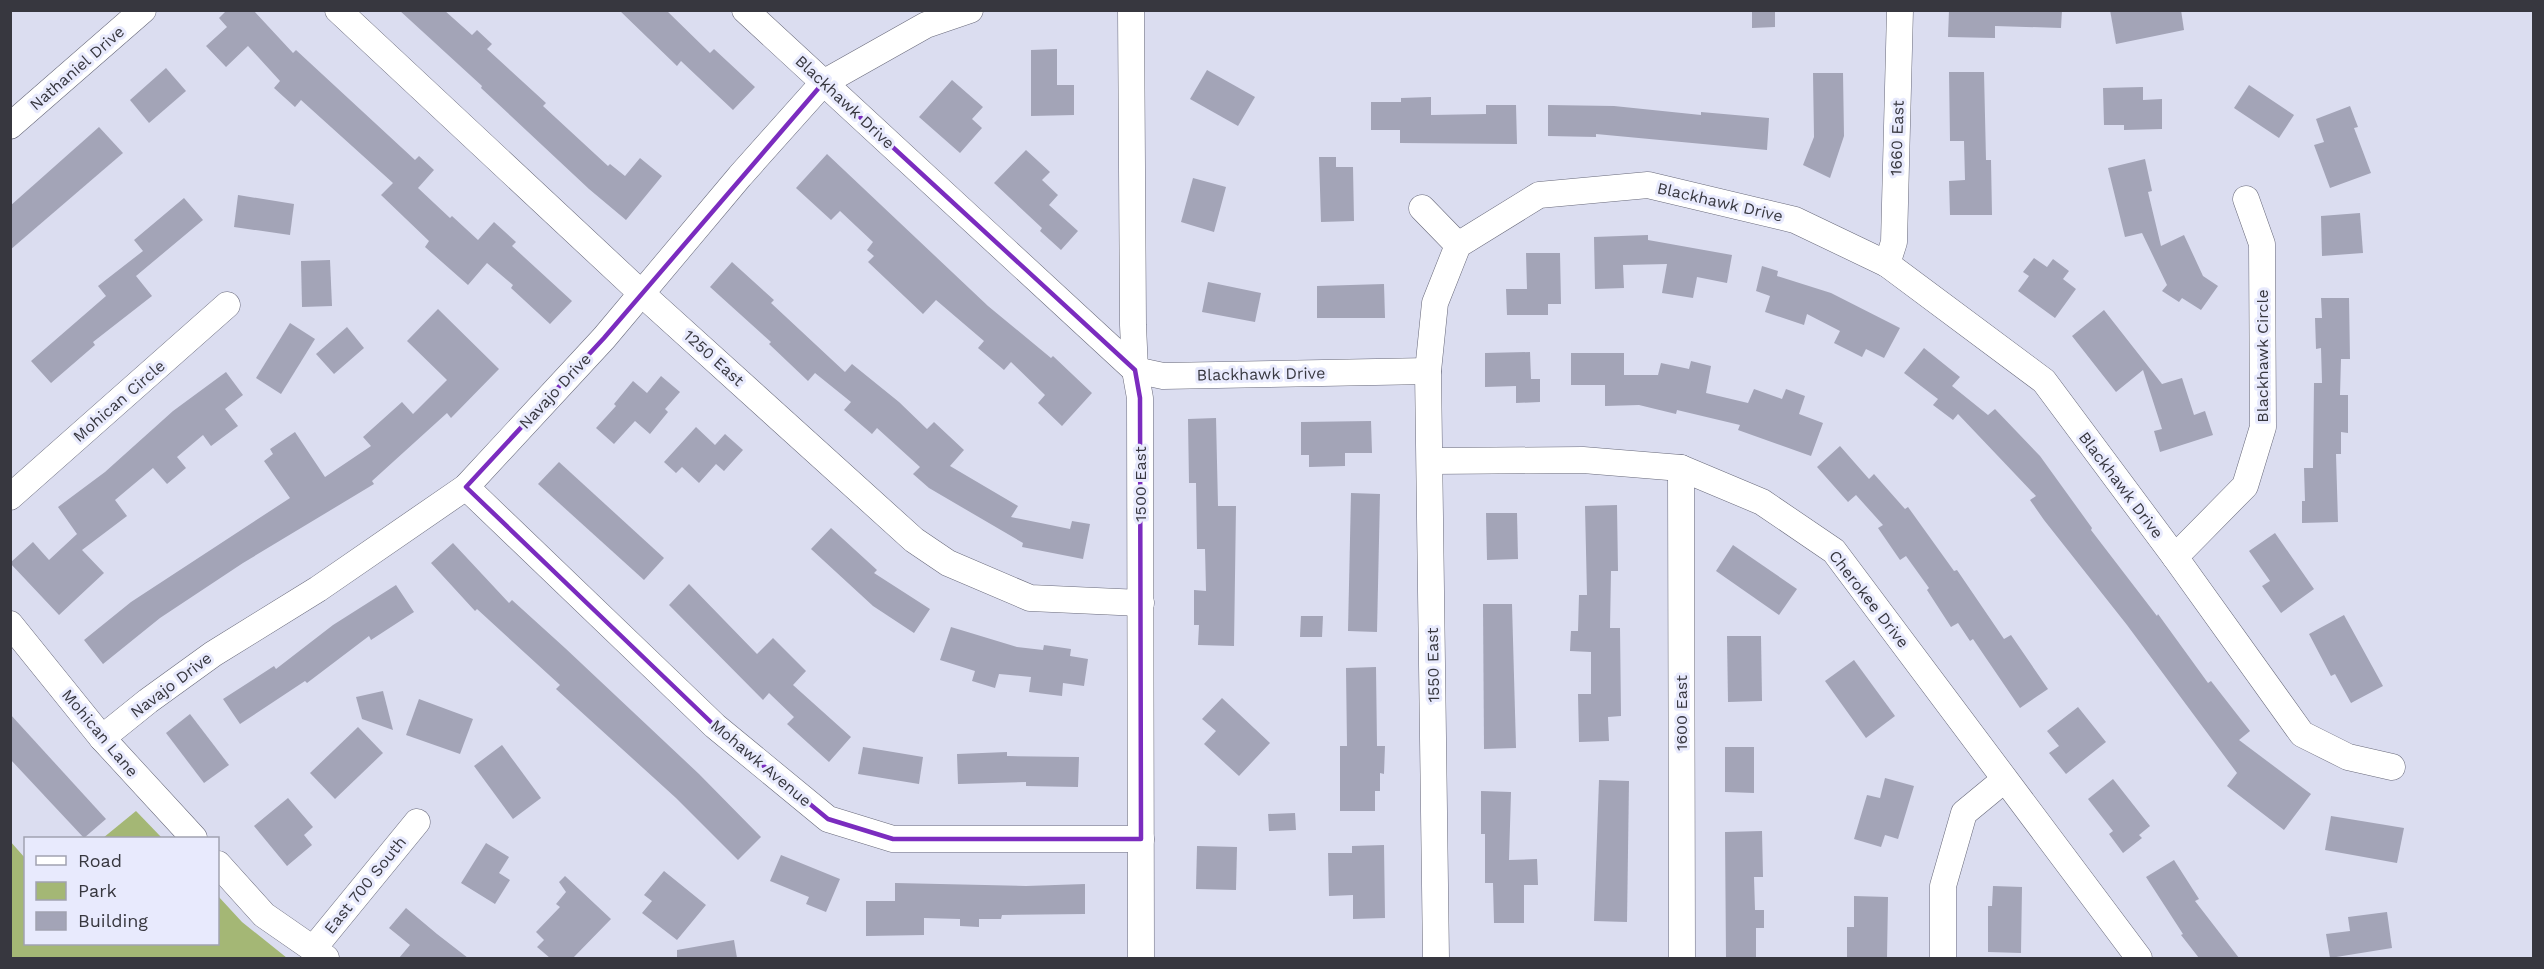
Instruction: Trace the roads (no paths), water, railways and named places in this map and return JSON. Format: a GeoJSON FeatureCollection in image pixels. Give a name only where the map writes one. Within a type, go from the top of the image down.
{"type":"FeatureCollection","features":[{"type":"Feature","properties":{"kind":"street","name":"Nathaniel Drive"},"geometry":{"type":"LineString","coordinates":[[10,126],[143,10]]}},
{"type":"Feature","properties":{"kind":"street","name":"1250 East"},"geometry":{"type":"LineString","coordinates":[[338,10],[641,293],[914,540],[948,563],[1030,598],[1141,603]]}},
{"type":"Feature","properties":{"kind":"street","name":"Blackhawk Drive"},"geometry":{"type":"LineString","coordinates":[[745,10],[1135,370],[1163,376],[1428,371]]}},
{"type":"Feature","properties":{"kind":"street","name":"Navajo Drive"},"geometry":{"type":"LineString","coordinates":[[102,738],[213,654],[318,590],[466,487],[604,338],[740,176],[823,83],[926,25],[970,10]]}},
{"type":"Feature","properties":{"kind":"street","name":"1500 East"},"geometry":{"type":"LineString","coordinates":[[1131,10],[1135,370],[1140,398],[1141,958]]}},
{"type":"Feature","properties":{"kind":"street","name":"1660 East"},"geometry":{"type":"LineString","coordinates":[[1887,264],[1894,242],[1900,10]]}},
{"type":"Feature","properties":{"kind":"street","name":"Blackhawk Drive"},"geometry":{"type":"LineString","coordinates":[[1458,245],[1539,195],[1648,185],[1795,220],[1887,264],[2044,381],[2175,557],[2302,734],[2348,758],[2392,767]]}},
{"type":"Feature","properties":{"kind":"street","name":"Blackhawk Circle"},"geometry":{"type":"LineString","coordinates":[[2175,557],[2245,486],[2263,427],[2262,244],[2246,199]]}},
{"type":"Feature","properties":{"kind":"street"},"geometry":{"type":"LineString","coordinates":[[1422,208],[1458,245],[1435,303],[1428,371]]}},
{"type":"Feature","properties":{"kind":"street","name":"Mohican Circle"},"geometry":{"type":"LineString","coordinates":[[10,497],[227,305]]}},
{"type":"Feature","properties":{"kind":"street","name":"1550 East"},"geometry":{"type":"LineString","coordinates":[[1428,371],[1436,958]]}},
{"type":"Feature","properties":{"kind":"street","name":"Cherokee Drive"},"geometry":{"type":"LineString","coordinates":[[1431,461],[1583,460],[1681,468],[1762,502],[1834,551],[2139,958]]}},
{"type":"Feature","properties":{"kind":"street","name":"1600 East"},"geometry":{"type":"LineString","coordinates":[[1681,468],[1682,958]]}},
{"type":"Feature","properties":{"kind":"street","name":"Mohawk Avenue"},"geometry":{"type":"LineString","coordinates":[[466,487],[715,726],[828,819],[893,839],[1141,838]]}},
{"type":"Feature","properties":{"kind":"street","name":"Mohican Lane"},"geometry":{"type":"LineString","coordinates":[[10,624],[102,738],[193,837]]}},
{"type":"Feature","properties":{"kind":"street"},"geometry":{"type":"LineString","coordinates":[[1943,958],[1943,886],[1964,813],[2004,780]]}},
{"type":"Feature","properties":{"kind":"street","name":"East 700 South"},"geometry":{"type":"LineString","coordinates":[[320,954],[417,822]]}},
{"type":"Feature","properties":{"kind":"street"},"geometry":{"type":"LineString","coordinates":[[219,865],[264,915],[320,954]]}}]}
